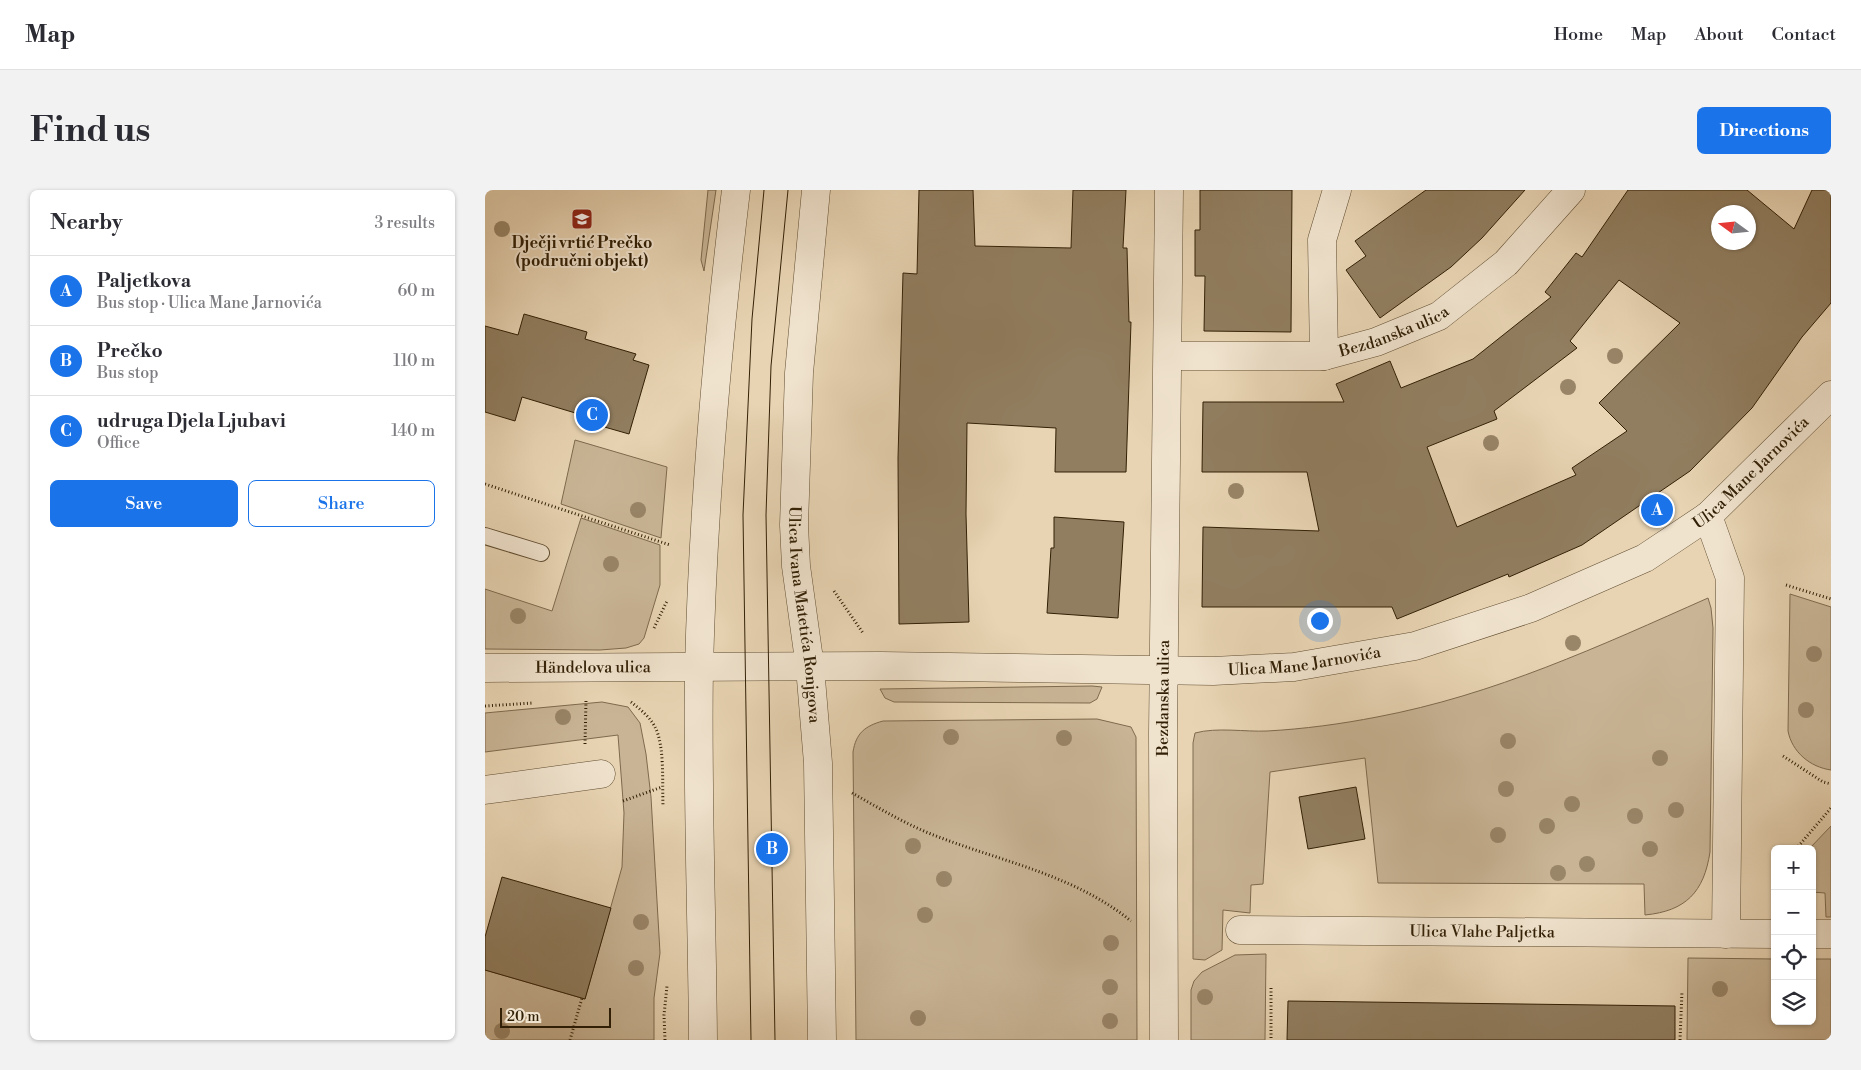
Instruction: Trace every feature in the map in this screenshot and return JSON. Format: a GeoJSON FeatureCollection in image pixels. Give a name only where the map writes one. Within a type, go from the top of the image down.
{"type":"FeatureCollection","features":[{"type":"Feature","properties":{"kind":"street"},"geometry":{"type":"LineString","coordinates":[[703,1040],[699,668],[703,566],[717,368],[736,190]]}},
{"type":"Feature","properties":{"kind":"street","name":"Ulica Ivana Matetića Ronjgova"},"geometry":{"type":"LineString","coordinates":[[816,190],[799,366],[794,525],[795,566],[810,667],[819,780],[822,1040]]}},
{"type":"Feature","properties":{"kind":"street","name":"Bezdanska ulica"},"geometry":{"type":"LineString","coordinates":[[1164,1040],[1164,670],[1169,190]]}},
{"type":"Feature","properties":{"kind":"street"},"geometry":{"type":"LineString","coordinates":[[1324,356],[1322,240],[1337,190]]}},
{"type":"Feature","properties":{"kind":"street","name":"Bezdanska ulica"},"geometry":{"type":"LineString","coordinates":[[1168,356],[1324,356],[1376,342],[1439,316],[1506,263],[1571,190]]}},
{"type":"Feature","properties":{"kind":"street","name":"Ulica Mane Jarnovića"},"geometry":{"type":"LineString","coordinates":[[699,668],[810,667],[1213,671],[1295,667],[1415,646],[1531,608],[1645,558],[1707,516],[1829,401]]}},
{"type":"Feature","properties":{"kind":"street"},"geometry":{"type":"LineString","coordinates":[[1707,516],[1730,578],[1726,934]]}},
{"type":"Feature","properties":{"kind":"street","name":"Händelova ulica"},"geometry":{"type":"LineString","coordinates":[[485,668],[699,668]]}},
{"type":"Feature","properties":{"kind":"street"},"geometry":{"type":"LineString","coordinates":[[485,790],[592,775]]}},
{"type":"Feature","properties":{"kind":"street","name":"Ulica Vlahe Paljetka"},"geometry":{"type":"LineString","coordinates":[[1240,930],[1771,934]]}},
{"type":"Feature","properties":{"kind":"street"},"geometry":{"type":"LineString","coordinates":[[1816,934],[1831,934]]}},
{"type":"Feature","properties":{"kind":"lane"},"geometry":{"type":"LineString","coordinates":[[485,536],[541,553]]}},
{"type":"Feature","properties":{"kind":"path"},"geometry":{"type":"LineString","coordinates":[[485,484],[670,545]]}},
{"type":"Feature","properties":{"kind":"path"},"geometry":{"type":"LineString","coordinates":[[1786,585],[1831,600]]}},
{"type":"Feature","properties":{"kind":"path"},"geometry":{"type":"LineString","coordinates":[[833,586],[863,634]]}},
{"type":"Feature","properties":{"kind":"path"},"geometry":{"type":"LineString","coordinates":[[586,699],[592,775]]}},
{"type":"Feature","properties":{"kind":"path"},"geometry":{"type":"LineString","coordinates":[[651,721],[656,728],[660,744],[661,768]]}},
{"type":"Feature","properties":{"kind":"path"},"geometry":{"type":"LineString","coordinates":[[1783,756],[1823,782],[1831,784]]}},
{"type":"Feature","properties":{"kind":"path"},"geometry":{"type":"LineString","coordinates":[[849,791],[906,823],[936,836],[1072,884],[1110,904],[1136,925]]}},
{"type":"Feature","properties":{"kind":"path"},"geometry":{"type":"LineString","coordinates":[[1799,845],[1831,808]]}},
{"type":"Feature","properties":{"kind":"path"},"geometry":{"type":"LineString","coordinates":[[1271,988],[1271,1040]]}},
{"type":"Feature","properties":{"kind":"path"},"geometry":{"type":"LineString","coordinates":[[1680,1040],[1682,991]]}},
{"type":"Feature","properties":{"kind":"path"},"geometry":{"type":"LineString","coordinates":[[570,1040],[582,998]]}},
{"type":"Feature","properties":{"kind":"shaded area"},"geometry":{"type":"Polygon","coordinates":[[[708,190],[716,190],[704,271],[701,260],[708,190]]]}},
{"type":"Feature","properties":{"kind":"shaded area"},"geometry":{"type":"Polygon","coordinates":[[[575,440],[667,467],[661,538],[561,504],[575,440]]]}},
{"type":"Feature","properties":{"kind":"shaded area"},"geometry":{"type":"Polygon","coordinates":[[[581,518],[660,545],[660,585],[644,638],[639,644],[626,648],[600,650],[485,649],[485,589],[552,611],[581,518]]]}},
{"type":"Feature","properties":{"kind":"shaded area"},"geometry":{"type":"Polygon","coordinates":[[[1790,594],[1831,607],[1831,770],[1816,766],[1803,757],[1793,746],[1788,731],[1790,594]]]}},
{"type":"Feature","properties":{"kind":"shaded area"},"geometry":{"type":"Polygon","coordinates":[[[1708,598],[1713,628],[1710,852],[1703,878],[1698,888],[1682,904],[1659,913],[1645,915],[1644,884],[1378,883],[1365,758],[1270,772],[1263,884],[1251,885],[1250,913],[1223,910],[1222,950],[1205,960],[1193,959],[1193,743],[1195,733],[1212,730],[1267,731],[1309,728],[1363,720],[1420,708],[1463,696],[1546,667],[1708,598]]]}},
{"type":"Feature","properties":{"kind":"shaded area"},"geometry":{"type":"Polygon","coordinates":[[[1102,687],[1097,699],[1090,703],[894,702],[885,698],[880,689],[1102,687]]]}},
{"type":"Feature","properties":{"kind":"shaded area"},"geometry":{"type":"Polygon","coordinates":[[[602,702],[628,707],[640,723],[646,754],[651,797],[660,953],[654,998],[654,1040],[485,1040],[485,970],[585,999],[622,867],[624,813],[618,735],[485,752],[485,713],[602,702]]]}},
{"type":"Feature","properties":{"kind":"shaded area"},"geometry":{"type":"Polygon","coordinates":[[[1097,719],[1131,727],[1136,737],[1137,1040],[856,1040],[853,752],[856,740],[862,731],[871,725],[883,721],[1097,719]]]}},
{"type":"Feature","properties":{"kind":"shaded area"},"geometry":{"type":"Polygon","coordinates":[[[1831,826],[1831,917],[1826,917],[1825,893],[1816,892],[1816,845],[1813,845],[1831,826]]]}},
{"type":"Feature","properties":{"kind":"shaded area"},"geometry":{"type":"Polygon","coordinates":[[[1266,954],[1265,1040],[1191,1040],[1191,990],[1194,981],[1202,972],[1235,955],[1266,954]]]}},
{"type":"Feature","properties":{"kind":"shaded area"},"geometry":{"type":"Polygon","coordinates":[[[1688,958],[1771,959],[1771,1025],[1816,1025],[1816,959],[1831,959],[1831,1040],[1687,1040],[1688,958]]]}},
{"type":"Feature","properties":{"kind":"building"},"geometry":{"type":"Polygon","coordinates":[[[919,190],[973,190],[975,246],[1071,248],[1073,190],[1126,190],[1123,248],[1127,248],[1129,322],[1131,322],[1126,472],[1055,472],[1056,428],[967,423],[966,514],[969,622],[899,624],[898,458],[903,273],[917,274],[919,190]]]}},
{"type":"Feature","properties":{"kind":"building"},"geometry":{"type":"Polygon","coordinates":[[[1200,190],[1292,190],[1291,332],[1204,331],[1205,276],[1195,276],[1195,230],[1200,230],[1200,190]]]}},
{"type":"Feature","properties":{"kind":"building"},"geometry":{"type":"Polygon","coordinates":[[[1426,190],[1525,190],[1482,238],[1451,267],[1380,318],[1346,270],[1366,256],[1355,241],[1426,190]]]}},
{"type":"Feature","properties":{"kind":"building"},"geometry":{"type":"Polygon","coordinates":[[[1628,190],[1747,190],[1794,229],[1812,190],[1831,190],[1831,303],[1802,337],[1752,408],[1690,471],[1582,545],[1509,577],[1508,574],[1397,619],[1392,607],[1202,607],[1203,527],[1319,531],[1307,472],[1202,472],[1203,402],[1344,402],[1336,384],[1390,361],[1401,388],[1473,359],[1551,297],[1545,292],[1576,253],[1582,257],[1628,190]],[[1619,280],[1570,341],[1577,348],[1494,411],[1497,419],[1427,447],[1457,527],[1576,475],[1572,468],[1627,431],[1599,403],[1680,323],[1619,280]]]}},
{"type":"Feature","properties":{"kind":"building"},"geometry":{"type":"Polygon","coordinates":[[[524,314],[587,332],[585,339],[636,354],[633,360],[649,365],[629,434],[580,420],[582,415],[522,397],[515,421],[485,412],[485,326],[518,335],[524,314]]]}},
{"type":"Feature","properties":{"kind":"building"},"geometry":{"type":"Polygon","coordinates":[[[1054,517],[1124,522],[1118,618],[1047,613],[1051,548],[1054,548],[1054,517]]]}},
{"type":"Feature","properties":{"kind":"building"},"geometry":{"type":"Polygon","coordinates":[[[1356,787],[1365,839],[1308,849],[1299,797],[1356,787]]]}},
{"type":"Feature","properties":{"kind":"building"},"geometry":{"type":"Polygon","coordinates":[[[502,877],[611,908],[585,999],[485,970],[485,937],[502,877]]]}},
{"type":"Feature","properties":{"kind":"building"},"geometry":{"type":"Polygon","coordinates":[[[1288,1001],[1675,1006],[1675,1040],[1287,1040],[1288,1001]]]}},
{"type":"Feature","properties":{"kind":"tram line"},"geometry":{"type":"LineString","coordinates":[[751,1040],[743,515],[752,319],[764,190]]}},
{"type":"Feature","properties":{"kind":"tram line"},"geometry":{"type":"LineString","coordinates":[[775,1040],[766,515],[771,366],[788,190]]}},
{"type":"Feature","properties":{"kind":"place","name":"Dječji vrtić Prečko (područni objekt)"},"geometry":{"type":"Point","coordinates":[582,219]}},
{"type":"Feature","properties":{"kind":"place","name":"udruga Djela Ljubavi"},"geometry":{"type":"Point","coordinates":[592,415]}},
{"type":"Feature","properties":{"kind":"place","name":"Paljetkova"},"geometry":{"type":"Point","coordinates":[1657,510]}},
{"type":"Feature","properties":{"kind":"place","name":"Prečko"},"geometry":{"type":"Point","coordinates":[772,849]}}]}
